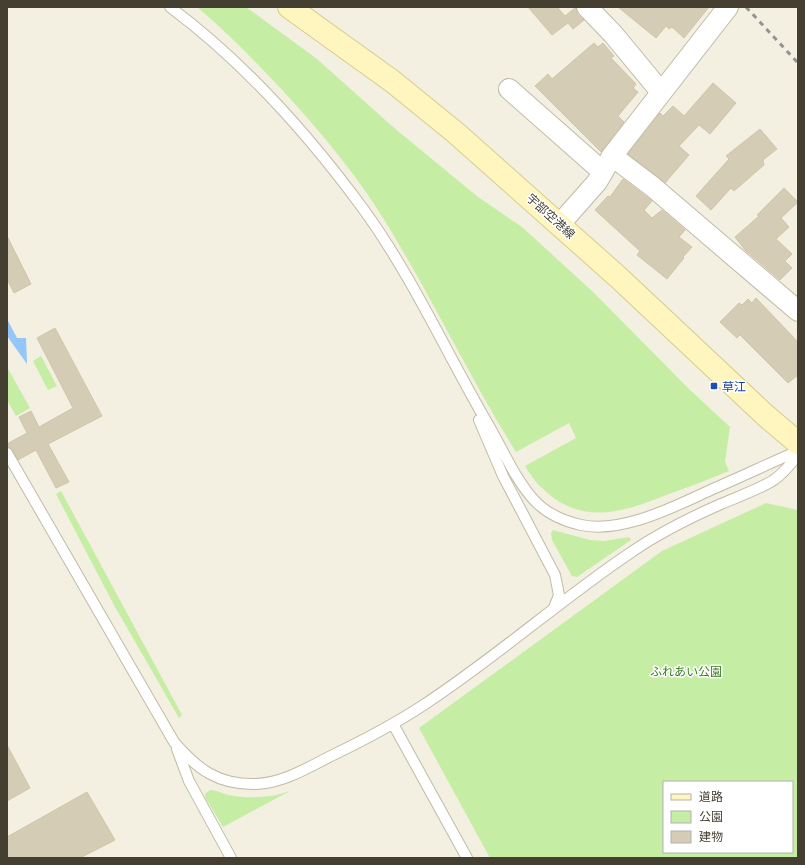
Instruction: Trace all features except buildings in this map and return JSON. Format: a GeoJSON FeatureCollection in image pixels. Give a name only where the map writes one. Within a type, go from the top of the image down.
{"type":"FeatureCollection","features":[{"type":"Feature","properties":{"kind":"main road","name":"宇部空港線"},"geometry":{"type":"LineString","coordinates":[[289,7],[392,81],[456,133],[560,224],[765,416],[798,443]]}},
{"type":"Feature","properties":{"kind":"street"},"geometry":{"type":"LineString","coordinates":[[587,7],[613,34],[661,92]]}},
{"type":"Feature","properties":{"kind":"street"},"geometry":{"type":"LineString","coordinates":[[560,224],[597,182],[607,164],[728,7]]}},
{"type":"Feature","properties":{"kind":"street"},"geometry":{"type":"LineString","coordinates":[[509,89],[607,164],[682,211],[798,311]]}},
{"type":"Feature","properties":{"kind":"lane"},"geometry":{"type":"LineString","coordinates":[[170,7],[217,44],[257,83],[298,127],[366,213],[404,274],[460,376],[523,485],[533,499],[555,516],[582,525],[612,526],[645,517],[798,451]]}},
{"type":"Feature","properties":{"kind":"lane"},"geometry":{"type":"LineString","coordinates":[[460,376],[503,476],[555,575],[559,595],[553,610]]}},
{"type":"Feature","properties":{"kind":"lane"},"geometry":{"type":"LineString","coordinates":[[7,453],[174,742],[189,781],[228,857]]}},
{"type":"Feature","properties":{"kind":"lane"},"geometry":{"type":"LineString","coordinates":[[174,742],[189,760],[204,772],[219,779],[238,783],[255,784],[277,781],[297,773],[393,724],[451,685],[630,554],[670,528],[775,480],[798,455]]}},
{"type":"Feature","properties":{"kind":"lane"},"geometry":{"type":"LineString","coordinates":[[393,724],[467,858]]}},
{"type":"Feature","properties":{"kind":"green space"},"geometry":{"type":"Polygon","coordinates":[[[197,7],[246,7],[317,59],[393,127],[478,197],[522,227],[592,291],[689,389],[730,427],[725,462],[729,471],[652,501],[620,510],[604,512],[588,512],[572,508],[557,500],[542,488],[535,481],[525,466],[576,438],[569,423],[516,452],[485,400],[412,267],[383,218],[353,174],[302,111],[215,22],[197,7]]]}},
{"type":"Feature","properties":{"kind":"green space"},"geometry":{"type":"Polygon","coordinates":[[[41,356],[57,386],[48,390],[33,361],[41,356]]]}},
{"type":"Feature","properties":{"kind":"green space"},"geometry":{"type":"Polygon","coordinates":[[[7,367],[30,408],[16,416],[7,400],[7,367]]]}},
{"type":"Feature","properties":{"kind":"green space"},"geometry":{"type":"Polygon","coordinates":[[[61,491],[182,715],[179,718],[114,605],[56,494],[61,491]]]}},
{"type":"Feature","properties":{"kind":"green space","name":"ふれあい公園"},"geometry":{"type":"Polygon","coordinates":[[[766,503],[798,510],[798,858],[490,858],[419,728],[662,551],[766,503]]]}},
{"type":"Feature","properties":{"kind":"green space"},"geometry":{"type":"Polygon","coordinates":[[[553,530],[590,540],[604,541],[629,537],[631,540],[577,577],[572,576],[552,540],[551,533],[553,530]]]}},
{"type":"Feature","properties":{"kind":"green space"},"geometry":{"type":"Polygon","coordinates":[[[210,790],[228,795],[244,797],[275,795],[290,791],[223,827],[205,797],[205,794],[210,790]]]}},
{"type":"Feature","properties":{"kind":"water"},"geometry":{"type":"Polygon","coordinates":[[[7,319],[17,338],[26,338],[27,364],[7,336],[7,319]]]}},
{"type":"Feature","properties":{"kind":"railway"},"geometry":{"type":"LineString","coordinates":[[746,7],[798,63]]}},
{"type":"Feature","properties":{"kind":"place","name":"草江"},"geometry":{"type":"Point","coordinates":[714,386]}}]}
